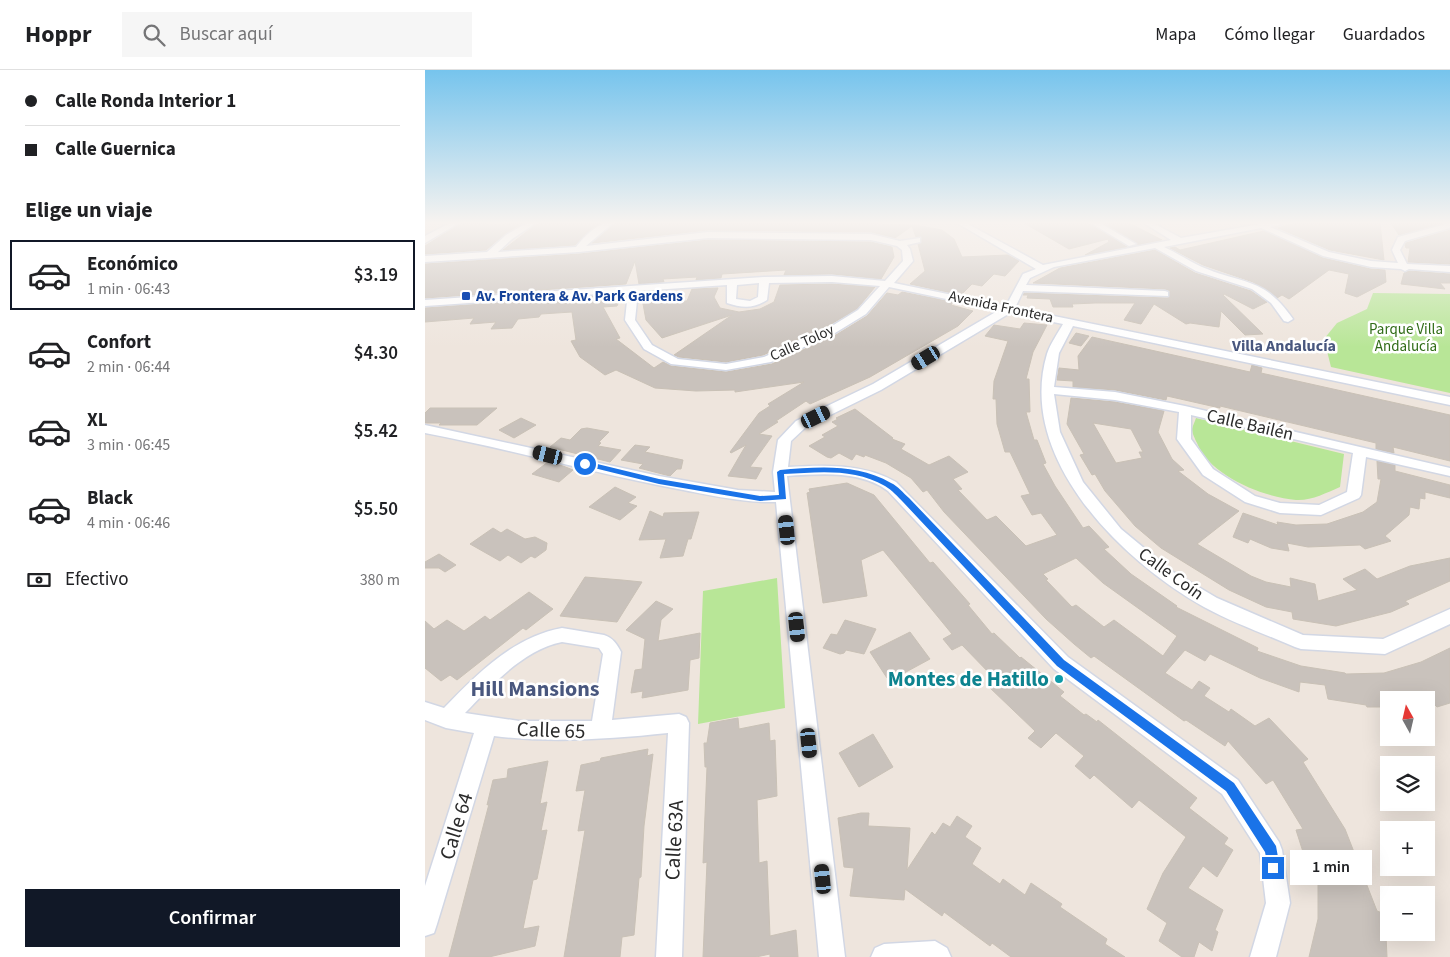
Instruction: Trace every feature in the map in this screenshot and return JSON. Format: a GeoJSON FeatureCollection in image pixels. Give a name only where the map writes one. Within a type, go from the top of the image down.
{"type":"FeatureCollection","features":[{"type":"Feature","properties":{"kind":"street","name":"Calle Toloy"},"geometry":{"type":"LineString","coordinates":[[633,289],[630,320],[648,346],[675,362],[727,367],[767,360],[831,331],[862,312],[905,264]]}},
{"type":"Feature","properties":{"kind":"street"},"geometry":{"type":"LineString","coordinates":[[1035,264],[1043,269]]}},
{"type":"Feature","properties":{"kind":"street"},"geometry":{"type":"LineString","coordinates":[[832,957],[780,472],[785,440],[801,424],[877,387],[1009,309],[1026,276],[1055,264]]}},
{"type":"Feature","properties":{"kind":"street"},"geometry":{"type":"LineString","coordinates":[[1190,264],[1255,287],[1275,301],[1288,319]]}},
{"type":"Feature","properties":{"kind":"street"},"geometry":{"type":"LineString","coordinates":[[1374,264],[1405,268],[1450,269]]}},
{"type":"Feature","properties":{"kind":"street"},"geometry":{"type":"LineString","coordinates":[[1403,264],[1405,268]]}},
{"type":"Feature","properties":{"kind":"street","name":"Avenida Frontera"},"geometry":{"type":"LineString","coordinates":[[425,303],[764,280],[832,279],[887,284],[1450,401]]}},
{"type":"Feature","properties":{"kind":"street"},"geometry":{"type":"LineString","coordinates":[[732,282],[731,302],[745,306],[756,304],[763,298],[764,280]]}},
{"type":"Feature","properties":{"kind":"street"},"geometry":{"type":"LineString","coordinates":[[1021,288],[1165,294]]}},
{"type":"Feature","properties":{"kind":"street","name":"Calle Coín"},"geometry":{"type":"LineString","coordinates":[[1070,321],[1053,353],[1047,390],[1053,432],[1077,484],[1116,533],[1167,576],[1211,603],[1301,642],[1385,647],[1450,616]]}},
{"type":"Feature","properties":{"kind":"street","name":"Calle Bailén"},"geometry":{"type":"LineString","coordinates":[[1047,390],[1115,396],[1185,410],[1450,472]]}},
{"type":"Feature","properties":{"kind":"street"},"geometry":{"type":"LineString","coordinates":[[1185,410],[1184,439],[1208,472],[1250,499],[1280,508],[1321,510],[1354,495],[1360,451]]}},
{"type":"Feature","properties":{"kind":"street"},"geometry":{"type":"LineString","coordinates":[[425,429],[474,437],[659,482],[760,499],[783,498]]}},
{"type":"Feature","properties":{"kind":"street"},"geometry":{"type":"LineString","coordinates":[[780,472],[826,469],[862,473],[889,485],[906,500],[1061,663],[1230,787],[1271,850],[1278,904],[1263,957]]}},
{"type":"Feature","properties":{"kind":"street"},"geometry":{"type":"LineString","coordinates":[[446,719],[472,692],[523,650],[544,639],[562,635],[604,642],[612,652],[599,731]]}},
{"type":"Feature","properties":{"kind":"street","name":"Calle 65"},"geometry":{"type":"LineString","coordinates":[[425,711],[446,719],[487,728],[599,731],[679,723]]}},
{"type":"Feature","properties":{"kind":"street","name":"Calle 63A"},"geometry":{"type":"LineString","coordinates":[[669,957],[679,723]]}},
{"type":"Feature","properties":{"kind":"street","name":"Calle 64"},"geometry":{"type":"LineString","coordinates":[[425,924],[487,728]]}},
{"type":"Feature","properties":{"kind":"street"},"geometry":{"type":"LineString","coordinates":[[884,957],[935,954],[938,957]]}},
{"type":"Feature","properties":{"kind":"green space","name":"Parque Villa Andalucía"},"geometry":{"type":"Polygon","coordinates":[[[1373,293],[1450,294],[1450,393],[1331,367],[1324,339],[1337,323],[1367,309],[1373,293]]]}},
{"type":"Feature","properties":{"kind":"green space"},"geometry":{"type":"Polygon","coordinates":[[[1196,418],[1344,454],[1340,487],[1313,498],[1296,500],[1268,494],[1239,483],[1225,475],[1204,455],[1192,431],[1196,418]]]}},
{"type":"Feature","properties":{"kind":"green space"},"geometry":{"type":"Polygon","coordinates":[[[777,578],[785,708],[698,724],[703,591],[777,578]]]}},
{"type":"Feature","properties":{"kind":"building"},"geometry":{"type":"Polygon","coordinates":[[[425,264],[634,264],[626,284],[425,298],[425,264]]]}},
{"type":"Feature","properties":{"kind":"building"},"geometry":{"type":"Polygon","coordinates":[[[636,264],[890,264],[881,279],[832,274],[784,275],[786,270],[722,274],[721,278],[696,280],[697,277],[663,279],[664,282],[639,284],[636,264]]]}},
{"type":"Feature","properties":{"kind":"building"},"geometry":{"type":"Polygon","coordinates":[[[923,264],[1016,264],[1005,276],[994,274],[982,286],[972,284],[961,295],[910,284],[925,271],[923,264]]]}},
{"type":"Feature","properties":{"kind":"building"},"geometry":{"type":"Polygon","coordinates":[[[1079,264],[1180,264],[1195,273],[1251,291],[1267,302],[1253,309],[1223,295],[1263,334],[1245,335],[1221,311],[1219,327],[1186,324],[1154,304],[1141,324],[1124,320],[1135,303],[1072,304],[1073,307],[1053,307],[1050,299],[1027,298],[1028,295],[1023,295],[1024,293],[1168,298],[1170,291],[1165,289],[1033,283],[1060,268],[1079,264]]]}},
{"type":"Feature","properties":{"kind":"building"},"geometry":{"type":"Polygon","coordinates":[[[1351,264],[1385,270],[1386,282],[1357,297],[1345,293],[1349,274],[1329,270],[1289,299],[1282,295],[1277,298],[1253,282],[1203,265],[1351,264]]]}},
{"type":"Feature","properties":{"kind":"building"},"geometry":{"type":"Polygon","coordinates":[[[1409,271],[1450,274],[1450,283],[1440,283],[1445,289],[1401,284],[1404,273],[1409,271]]]}},
{"type":"Feature","properties":{"kind":"building"},"geometry":{"type":"Polygon","coordinates":[[[832,284],[875,287],[857,309],[826,327],[763,355],[726,362],[674,355],[732,315],[662,338],[646,320],[641,293],[665,291],[666,302],[687,301],[692,289],[718,288],[714,297],[720,308],[739,312],[760,309],[774,302],[780,285],[832,284]]]}},
{"type":"Feature","properties":{"kind":"building"},"geometry":{"type":"Polygon","coordinates":[[[902,292],[953,302],[951,305],[973,311],[958,326],[870,377],[810,404],[806,401],[759,434],[772,436],[750,467],[762,468],[756,479],[728,476],[746,445],[730,452],[759,413],[770,406],[768,404],[804,382],[735,392],[735,390],[696,391],[655,388],[616,370],[605,375],[580,357],[571,341],[576,340],[572,312],[541,314],[539,317],[518,319],[512,328],[491,329],[496,322],[470,324],[474,318],[425,322],[425,308],[622,294],[617,306],[603,307],[620,338],[616,339],[654,368],[663,362],[671,366],[726,372],[772,364],[836,335],[867,316],[887,293],[898,295],[902,292]]]}},
{"type":"Feature","properties":{"kind":"building"},"geometry":{"type":"Polygon","coordinates":[[[1024,323],[1047,325],[1033,352],[1026,379],[1029,379],[1030,412],[1026,412],[1034,440],[1037,440],[1046,463],[1043,464],[1083,528],[1089,526],[1109,547],[1104,549],[1131,574],[1176,607],[1258,648],[1257,651],[1301,666],[1346,674],[1384,673],[1421,662],[1450,648],[1450,703],[1437,707],[1435,705],[1435,691],[1380,691],[1380,707],[1367,707],[1366,705],[1328,699],[1325,685],[1300,682],[1299,692],[1260,678],[1210,654],[1205,661],[1185,650],[1165,673],[1192,690],[1199,681],[1210,688],[1204,696],[1229,712],[1231,709],[1255,726],[1269,718],[1308,759],[1303,762],[1345,829],[1377,911],[1380,912],[1380,941],[1386,941],[1387,957],[1309,957],[1318,919],[1318,881],[1312,880],[1296,830],[1303,829],[1273,780],[1266,784],[1228,741],[1225,746],[1186,720],[1184,721],[1094,656],[1091,658],[1074,644],[1046,619],[944,512],[927,490],[923,492],[911,478],[886,463],[865,455],[864,457],[856,454],[852,460],[839,453],[831,458],[809,446],[825,437],[822,435],[838,426],[832,422],[838,419],[836,418],[855,409],[892,439],[905,444],[901,449],[929,465],[949,456],[968,472],[953,479],[962,489],[958,490],[987,520],[996,516],[1026,546],[1057,535],[1041,513],[1032,515],[1021,496],[1030,494],[1010,452],[1005,452],[997,424],[996,399],[993,399],[994,381],[1008,341],[985,336],[994,325],[1020,329],[1024,323]],[[1076,558],[1043,574],[1048,579],[1046,580],[1072,607],[1076,605],[1104,627],[1114,620],[1163,656],[1177,636],[1103,583],[1076,558]]]}},
{"type":"Feature","properties":{"kind":"building"},"geometry":{"type":"Polygon","coordinates":[[[1076,333],[1089,336],[1081,346],[1069,343],[1076,333]]]}},
{"type":"Feature","properties":{"kind":"building"},"geometry":{"type":"Polygon","coordinates":[[[1092,337],[1250,372],[1252,365],[1262,368],[1261,373],[1450,415],[1450,461],[1393,447],[1394,453],[1376,449],[1376,443],[1220,406],[1220,408],[1167,396],[1166,400],[1115,390],[1073,387],[1073,381],[1057,380],[1059,368],[1079,370],[1078,356],[1092,337]]]}},
{"type":"Feature","properties":{"kind":"building"},"geometry":{"type":"Polygon","coordinates":[[[1071,398],[1115,402],[1164,411],[1158,432],[1172,459],[1184,470],[1178,471],[1208,494],[1239,511],[1197,544],[1251,576],[1266,582],[1291,587],[1290,578],[1315,584],[1318,601],[1357,590],[1343,579],[1365,569],[1377,579],[1410,566],[1450,558],[1450,581],[1405,601],[1409,604],[1391,612],[1336,626],[1293,619],[1292,612],[1266,607],[1229,590],[1161,548],[1135,526],[1105,491],[1095,474],[1092,475],[1080,455],[1084,454],[1067,424],[1071,398]],[[1093,423],[1116,463],[1142,458],[1139,452],[1143,452],[1131,429],[1093,423]]]}},
{"type":"Feature","properties":{"kind":"building"},"geometry":{"type":"Polygon","coordinates":[[[430,408],[497,408],[477,425],[439,425],[441,423],[425,423],[425,413],[430,408]]]}},
{"type":"Feature","properties":{"kind":"building"},"geometry":{"type":"Polygon","coordinates":[[[521,418],[536,425],[514,438],[499,430],[521,418]]]}},
{"type":"Feature","properties":{"kind":"building"},"geometry":{"type":"Polygon","coordinates":[[[587,428],[609,432],[599,442],[601,443],[598,446],[621,450],[610,462],[550,447],[561,438],[570,440],[581,429],[587,428]]]}},
{"type":"Feature","properties":{"kind":"building"},"geometry":{"type":"Polygon","coordinates":[[[635,445],[650,447],[645,452],[683,460],[681,469],[677,469],[670,476],[639,468],[643,464],[621,460],[635,445]]]}},
{"type":"Feature","properties":{"kind":"building"},"geometry":{"type":"Polygon","coordinates":[[[1377,461],[1395,465],[1395,471],[1450,485],[1450,498],[1425,492],[1425,499],[1420,498],[1419,509],[1410,507],[1409,515],[1385,536],[1391,541],[1365,549],[1360,545],[1308,547],[1287,543],[1289,551],[1271,548],[1250,539],[1248,543],[1233,537],[1243,513],[1278,525],[1277,522],[1296,525],[1327,524],[1363,512],[1377,502],[1381,479],[1378,479],[1377,461]]]}},
{"type":"Feature","properties":{"kind":"building"},"geometry":{"type":"Polygon","coordinates":[[[548,462],[573,470],[559,482],[532,474],[548,462]]]}},
{"type":"Feature","properties":{"kind":"building"},"geometry":{"type":"Polygon","coordinates":[[[847,483],[874,495],[930,563],[933,562],[970,604],[968,605],[992,634],[994,633],[1020,658],[1064,692],[1060,696],[1084,715],[1086,714],[1097,722],[1098,720],[1197,798],[1189,808],[1228,838],[1224,844],[1233,850],[1217,877],[1203,866],[1188,888],[1223,910],[1215,930],[1218,932],[1212,951],[1199,942],[1194,957],[1182,957],[1159,941],[1167,923],[1147,909],[1163,873],[1186,837],[1139,800],[1132,808],[1094,775],[1090,779],[1075,766],[1084,756],[1056,733],[1041,748],[1028,738],[1035,731],[989,687],[995,681],[994,678],[962,645],[952,650],[943,639],[952,634],[883,550],[861,560],[867,596],[823,603],[807,493],[810,492],[809,489],[847,483]]]}},
{"type":"Feature","properties":{"kind":"building"},"geometry":{"type":"Polygon","coordinates":[[[615,487],[636,497],[628,503],[637,506],[620,520],[589,507],[615,487]]]}},
{"type":"Feature","properties":{"kind":"building"},"geometry":{"type":"Polygon","coordinates":[[[650,511],[663,517],[664,513],[699,512],[691,539],[688,539],[683,556],[660,558],[666,539],[639,540],[650,511]]]}},
{"type":"Feature","properties":{"kind":"building"},"geometry":{"type":"Polygon","coordinates":[[[493,528],[501,533],[507,529],[525,539],[535,537],[547,543],[546,550],[535,558],[531,556],[521,563],[508,555],[500,561],[470,544],[493,528]]]}},
{"type":"Feature","properties":{"kind":"building"},"geometry":{"type":"Polygon","coordinates":[[[439,554],[456,565],[445,572],[439,568],[425,568],[425,562],[439,554]]]}},
{"type":"Feature","properties":{"kind":"building"},"geometry":{"type":"Polygon","coordinates":[[[585,577],[642,582],[617,622],[560,616],[585,577]]]}},
{"type":"Feature","properties":{"kind":"building"},"geometry":{"type":"Polygon","coordinates":[[[529,592],[553,609],[526,630],[523,628],[457,680],[450,675],[441,681],[425,668],[425,621],[434,629],[447,620],[464,631],[485,616],[490,620],[529,592]]]}},
{"type":"Feature","properties":{"kind":"building"},"geometry":{"type":"Polygon","coordinates":[[[656,601],[673,609],[661,620],[658,641],[700,633],[699,658],[690,660],[688,690],[642,698],[643,691],[631,693],[635,670],[642,669],[645,639],[626,630],[656,601]]]}},
{"type":"Feature","properties":{"kind":"building"},"geometry":{"type":"Polygon","coordinates":[[[845,620],[876,629],[864,654],[846,650],[840,654],[823,648],[831,634],[837,635],[845,620]]]}},
{"type":"Feature","properties":{"kind":"building"},"geometry":{"type":"Polygon","coordinates":[[[910,632],[930,659],[893,679],[891,676],[887,678],[870,652],[910,632]]]}},
{"type":"Feature","properties":{"kind":"building"},"geometry":{"type":"Polygon","coordinates":[[[738,718],[739,729],[769,723],[770,741],[775,740],[777,796],[757,800],[759,863],[767,861],[770,936],[796,930],[798,957],[770,957],[770,954],[756,957],[703,957],[707,862],[703,863],[707,767],[705,767],[704,743],[707,743],[710,723],[738,718]]]}},
{"type":"Feature","properties":{"kind":"building"},"geometry":{"type":"Polygon","coordinates":[[[873,734],[893,767],[859,787],[839,753],[873,734]]]}},
{"type":"Feature","properties":{"kind":"building"},"geometry":{"type":"Polygon","coordinates":[[[648,749],[647,756],[653,754],[634,935],[622,937],[620,957],[564,957],[585,830],[578,831],[585,790],[576,791],[581,765],[600,761],[601,758],[648,749]]]}},
{"type":"Feature","properties":{"kind":"building"},"geometry":{"type":"Polygon","coordinates":[[[548,761],[540,804],[547,802],[541,831],[547,830],[537,879],[533,880],[523,929],[539,926],[535,946],[489,957],[449,957],[489,804],[487,805],[493,780],[507,778],[508,769],[548,761]]]}},
{"type":"Feature","properties":{"kind":"building"},"geometry":{"type":"Polygon","coordinates":[[[869,813],[868,826],[910,828],[907,870],[932,832],[935,835],[943,823],[950,827],[957,816],[972,826],[965,837],[981,848],[972,864],[1000,884],[1003,879],[1025,895],[1031,883],[1062,904],[1060,907],[1107,939],[1105,944],[1125,957],[1011,957],[992,943],[990,946],[944,912],[942,916],[905,889],[904,900],[850,896],[854,868],[844,867],[838,818],[869,813]]]}},
{"type":"Feature","properties":{"kind":"place","name":"Av. Frontera & Av. Park Gardens"},"geometry":{"type":"Point","coordinates":[466,296]}},
{"type":"Feature","properties":{"kind":"place","name":"Montes de Hatillo"},"geometry":{"type":"Point","coordinates":[1059,679]}},
{"type":"Feature","properties":{"kind":"district","name":"Villa Andalucía"},"geometry":{"type":"Point","coordinates":[1284,346]}},
{"type":"Feature","properties":{"kind":"district","name":"Hill Mansions"},"geometry":{"type":"Point","coordinates":[535,689]}},
{"type":"Feature","properties":{"kind":"route"},"geometry":{"type":"LineString","coordinates":[[585,464],[659,482],[760,499],[783,498],[780,472],[826,469],[862,473],[889,485],[906,500],[1061,663],[1230,787],[1271,850],[1273,868]]}}]}
